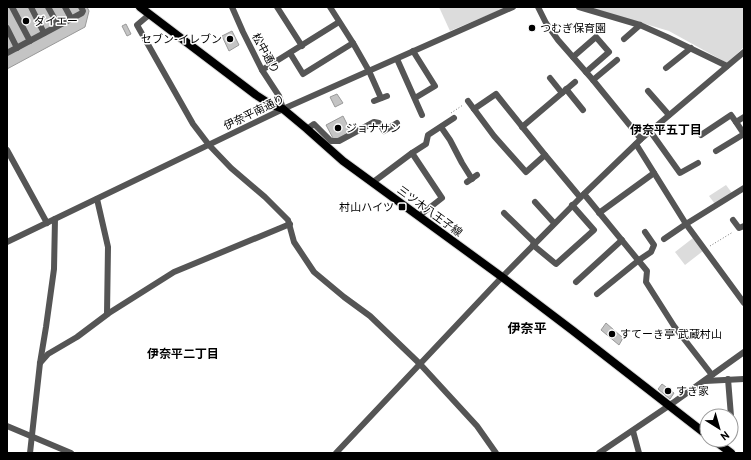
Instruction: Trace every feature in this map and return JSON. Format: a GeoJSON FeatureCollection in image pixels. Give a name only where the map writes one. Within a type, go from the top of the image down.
{"type":"FeatureCollection","features":[{"type":"Feature","properties":{"kind":"main road","name":"三ツ木八王子線"},"geometry":{"type":"LineString","coordinates":[[140,7],[256,95],[270,104],[283,109],[343,161],[502,277],[699,429]]}},
{"type":"Feature","properties":{"kind":"street"},"geometry":{"type":"LineString","coordinates":[[12,7],[30,41]]}},
{"type":"Feature","properties":{"kind":"street"},"geometry":{"type":"LineString","coordinates":[[31,7],[44,33]]}},
{"type":"Feature","properties":{"kind":"street"},"geometry":{"type":"LineString","coordinates":[[48,7],[58,25]]}},
{"type":"Feature","properties":{"kind":"street"},"geometry":{"type":"LineString","coordinates":[[66,7],[71,18]]}},
{"type":"Feature","properties":{"kind":"street"},"geometry":{"type":"LineString","coordinates":[[7,53],[82,12],[83,10],[81,7]]}},
{"type":"Feature","properties":{"kind":"street","name":"松中通り"},"geometry":{"type":"LineString","coordinates":[[232,7],[262,70],[279,96],[283,109]]}},
{"type":"Feature","properties":{"kind":"street"},"geometry":{"type":"LineString","coordinates":[[277,7],[302,46]]}},
{"type":"Feature","properties":{"kind":"street"},"geometry":{"type":"LineString","coordinates":[[330,7],[384,97],[374,101]]}},
{"type":"Feature","properties":{"kind":"street","name":"伊奈平南通り"},"geometry":{"type":"LineString","coordinates":[[7,242],[283,109],[513,7]]}},
{"type":"Feature","properties":{"kind":"street"},"geometry":{"type":"LineString","coordinates":[[538,7],[546,24],[558,40],[641,139]]}},
{"type":"Feature","properties":{"kind":"street"},"geometry":{"type":"LineString","coordinates":[[579,7],[640,25],[727,66]]}},
{"type":"Feature","properties":{"kind":"street"},"geometry":{"type":"LineString","coordinates":[[150,14],[137,25],[193,124],[209,145],[231,168],[265,197],[288,220],[294,242],[314,272],[370,316],[420,364],[477,426],[496,453]]}},
{"type":"Feature","properties":{"kind":"street"},"geometry":{"type":"LineString","coordinates":[[262,70],[339,22]]}},
{"type":"Feature","properties":{"kind":"street"},"geometry":{"type":"LineString","coordinates":[[624,39],[640,25]]}},
{"type":"Feature","properties":{"kind":"street"},"geometry":{"type":"LineString","coordinates":[[7,28],[17,48]]}},
{"type":"Feature","properties":{"kind":"street"},"geometry":{"type":"LineString","coordinates":[[573,57],[596,37],[609,52],[586,72]]}},
{"type":"Feature","properties":{"kind":"street"},"geometry":{"type":"LineString","coordinates":[[290,53],[303,74],[353,44]]}},
{"type":"Feature","properties":{"kind":"street"},"geometry":{"type":"LineString","coordinates":[[666,68],[691,48]]}},
{"type":"Feature","properties":{"kind":"street"},"geometry":{"type":"LineString","coordinates":[[413,51],[435,86],[415,98]]}},
{"type":"Feature","properties":{"kind":"street"},"geometry":{"type":"LineString","coordinates":[[336,453],[502,277],[582,195],[650,131],[744,52]]}},
{"type":"Feature","properties":{"kind":"street"},"geometry":{"type":"LineString","coordinates":[[739,57],[744,63]]}},
{"type":"Feature","properties":{"kind":"street"},"geometry":{"type":"LineString","coordinates":[[397,59],[422,115]]}},
{"type":"Feature","properties":{"kind":"street"},"geometry":{"type":"LineString","coordinates":[[593,80],[617,60]]}},
{"type":"Feature","properties":{"kind":"street"},"geometry":{"type":"LineString","coordinates":[[550,78],[583,110]]}},
{"type":"Feature","properties":{"kind":"street"},"geometry":{"type":"LineString","coordinates":[[522,127],[575,82]]}},
{"type":"Feature","properties":{"kind":"street"},"geometry":{"type":"LineString","coordinates":[[648,91],[669,115]]}},
{"type":"Feature","properties":{"kind":"street"},"geometry":{"type":"LineString","coordinates":[[474,109],[496,94],[545,155],[599,212],[639,260],[647,271],[646,282],[674,326],[712,375]]}},
{"type":"Feature","properties":{"kind":"street"},"geometry":{"type":"LineString","coordinates":[[468,101],[494,136],[526,172],[545,155]]}},
{"type":"Feature","properties":{"kind":"street"},"geometry":{"type":"LineString","coordinates":[[701,134],[731,115],[744,134],[716,151]]}},
{"type":"Feature","properties":{"kind":"street"},"geometry":{"type":"LineString","coordinates":[[736,122],[744,117]]}},
{"type":"Feature","properties":{"kind":"street"},"geometry":{"type":"LineString","coordinates":[[372,183],[426,144],[428,135],[454,118]]}},
{"type":"Feature","properties":{"kind":"street"},"geometry":{"type":"LineString","coordinates":[[307,129],[314,124],[331,141],[339,141],[374,122],[378,123],[384,131],[397,123]]}},
{"type":"Feature","properties":{"kind":"street"},"geometry":{"type":"LineString","coordinates":[[440,127],[450,140],[470,181],[478,175]]}},
{"type":"Feature","properties":{"kind":"street"},"geometry":{"type":"LineString","coordinates":[[650,131],[680,173],[698,163]]}},
{"type":"Feature","properties":{"kind":"street"},"geometry":{"type":"LineString","coordinates":[[636,144],[686,224],[744,303]]}},
{"type":"Feature","properties":{"kind":"street"},"geometry":{"type":"LineString","coordinates":[[7,150],[47,223]]}},
{"type":"Feature","properties":{"kind":"street"},"geometry":{"type":"LineString","coordinates":[[412,153],[442,198],[418,216]]}},
{"type":"Feature","properties":{"kind":"street"},"geometry":{"type":"LineString","coordinates":[[599,212],[654,174]]}},
{"type":"Feature","properties":{"kind":"street"},"geometry":{"type":"LineString","coordinates":[[664,239],[744,188]]}},
{"type":"Feature","properties":{"kind":"street"},"geometry":{"type":"LineString","coordinates":[[97,199],[108,247],[107,314]]}},
{"type":"Feature","properties":{"kind":"street"},"geometry":{"type":"LineString","coordinates":[[535,202],[554,223]]}},
{"type":"Feature","properties":{"kind":"street"},"geometry":{"type":"LineString","coordinates":[[504,213],[556,264],[594,230],[572,205]]}},
{"type":"Feature","properties":{"kind":"street"},"geometry":{"type":"LineString","coordinates":[[30,453],[40,362],[54,268],[55,219]]}},
{"type":"Feature","properties":{"kind":"street"},"geometry":{"type":"LineString","coordinates":[[733,220],[742,227]]}},
{"type":"Feature","properties":{"kind":"street"},"geometry":{"type":"LineString","coordinates":[[40,362],[48,354],[77,337],[107,314],[174,272],[290,224]]}},
{"type":"Feature","properties":{"kind":"street"},"geometry":{"type":"LineString","coordinates":[[597,294],[651,252],[654,245],[645,232]]}},
{"type":"Feature","properties":{"kind":"street"},"geometry":{"type":"LineString","coordinates":[[576,282],[622,240]]}},
{"type":"Feature","properties":{"kind":"street"},"geometry":{"type":"LineString","coordinates":[[599,453],[633,431],[744,352]]}},
{"type":"Feature","properties":{"kind":"street"},"geometry":{"type":"LineString","coordinates":[[728,379],[730,408]]}},
{"type":"Feature","properties":{"kind":"street"},"geometry":{"type":"LineString","coordinates":[[703,381],[744,379]]}},
{"type":"Feature","properties":{"kind":"street"},"geometry":{"type":"LineString","coordinates":[[7,426],[71,453]]}},
{"type":"Feature","properties":{"kind":"street"},"geometry":{"type":"LineString","coordinates":[[633,431],[640,453]]}},
{"type":"Feature","properties":{"kind":"path"},"geometry":{"type":"LineString","coordinates":[[454,118],[450,112],[468,101]]}},
{"type":"Feature","properties":{"kind":"path"},"geometry":{"type":"LineString","coordinates":[[704,250],[742,227]]}},
{"type":"Feature","properties":{"kind":"shaded area"},"geometry":{"type":"Polygon","coordinates":[[[439,7],[507,7],[450,31],[439,7]]]}},
{"type":"Feature","properties":{"kind":"shaded area"},"geometry":{"type":"Polygon","coordinates":[[[588,7],[744,7],[744,47],[727,63],[669,31],[588,7]]]}},
{"type":"Feature","properties":{"kind":"shaded area"},"geometry":{"type":"Polygon","coordinates":[[[726,185],[732,193],[715,204],[709,196],[726,185]]]}},
{"type":"Feature","properties":{"kind":"shaded area"},"geometry":{"type":"Polygon","coordinates":[[[693,238],[703,251],[685,265],[675,252],[693,238]]]}},
{"type":"Feature","properties":{"kind":"building"},"geometry":{"type":"Polygon","coordinates":[[[7,7],[87,7],[89,11],[85,27],[7,69],[7,7]]]}},
{"type":"Feature","properties":{"kind":"building"},"geometry":{"type":"Polygon","coordinates":[[[126,24],[131,34],[127,36],[122,26],[126,24]]]}},
{"type":"Feature","properties":{"kind":"building"},"geometry":{"type":"Polygon","coordinates":[[[232,31],[239,45],[229,51],[222,36],[232,31]]]}},
{"type":"Feature","properties":{"kind":"building"},"geometry":{"type":"Polygon","coordinates":[[[337,94],[343,103],[335,107],[330,97],[337,94]]]}},
{"type":"Feature","properties":{"kind":"building","name":"ジョナサン"},"geometry":{"type":"Polygon","coordinates":[[[343,116],[351,132],[334,140],[326,125],[343,116]]]}},
{"type":"Feature","properties":{"kind":"building","name":"すてーき亭 武蔵村山"},"geometry":{"type":"Polygon","coordinates":[[[606,323],[623,338],[619,345],[601,330],[606,323]]]}},
{"type":"Feature","properties":{"kind":"building"},"geometry":{"type":"Polygon","coordinates":[[[662,384],[674,393],[670,399],[658,389],[662,384]]]}},
{"type":"Feature","properties":{"kind":"place","name":"ダイエー"},"geometry":{"type":"Point","coordinates":[26,21]}},
{"type":"Feature","properties":{"kind":"place","name":"つむぎ保育園"},"geometry":{"type":"Point","coordinates":[532,28]}},
{"type":"Feature","properties":{"kind":"place","name":"セブン-イレブン"},"geometry":{"type":"Point","coordinates":[230,39]}},
{"type":"Feature","properties":{"kind":"place","name":"ジョナサン"},"geometry":{"type":"Point","coordinates":[338,128]}},
{"type":"Feature","properties":{"kind":"place","name":"村山ハイツ"},"geometry":{"type":"Point","coordinates":[402,207]}},
{"type":"Feature","properties":{"kind":"place","name":"すてーき亭 武蔵村山"},"geometry":{"type":"Point","coordinates":[612,334]}},
{"type":"Feature","properties":{"kind":"place","name":"すき家"},"geometry":{"type":"Point","coordinates":[668,391]}},
{"type":"Feature","properties":{"kind":"district","name":"伊奈平五丁目"},"geometry":{"type":"Point","coordinates":[666,129]}},
{"type":"Feature","properties":{"kind":"district","name":"伊奈平"},"geometry":{"type":"Point","coordinates":[527,328]}},
{"type":"Feature","properties":{"kind":"district","name":"伊奈平二丁目"},"geometry":{"type":"Point","coordinates":[183,353]}}]}
